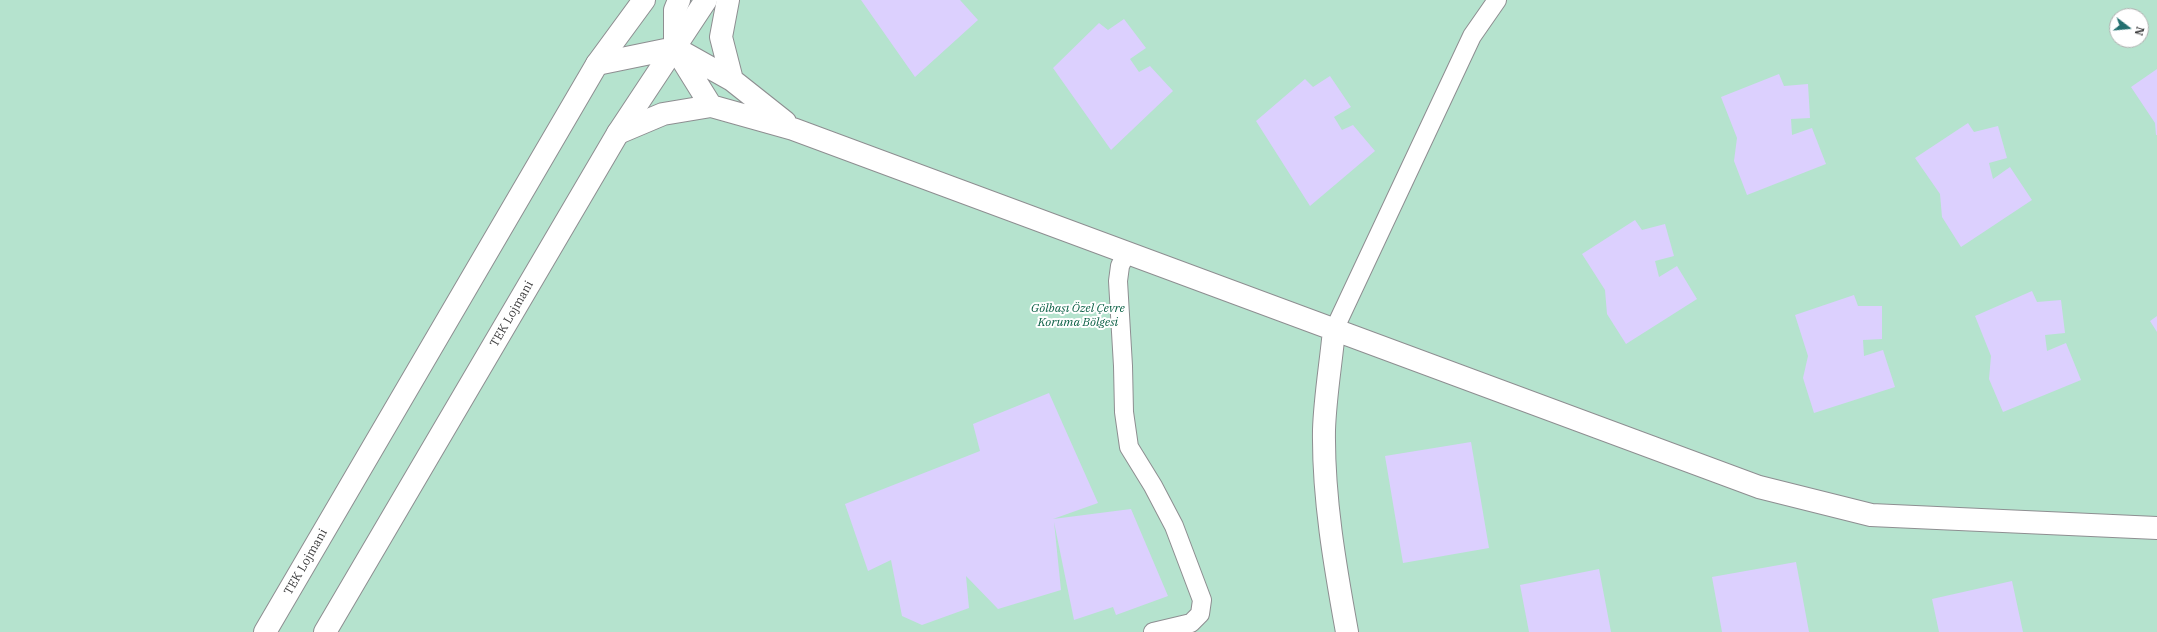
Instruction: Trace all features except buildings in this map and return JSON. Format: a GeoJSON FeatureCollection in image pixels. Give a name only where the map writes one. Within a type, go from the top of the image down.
{"type":"FeatureCollection","features":[{"type":"Feature","properties":{"kind":"street","name":"TEK Lojmani"},"geometry":{"type":"LineString","coordinates":[[265,632],[598,64],[644,0]]}},
{"type":"Feature","properties":{"kind":"street"},"geometry":{"type":"LineString","coordinates":[[679,0],[675,10],[675,48],[711,106]]}},
{"type":"Feature","properties":{"kind":"street","name":"TEK Lojmani"},"geometry":{"type":"LineString","coordinates":[[325,632],[618,133],[706,0]]}},
{"type":"Feature","properties":{"kind":"street"},"geometry":{"type":"LineString","coordinates":[[728,0],[721,37],[732,80]]}},
{"type":"Feature","properties":{"kind":"street"},"geometry":{"type":"LineString","coordinates":[[598,64],[675,48],[732,80],[793,129]]}},
{"type":"Feature","properties":{"kind":"street"},"geometry":{"type":"LineString","coordinates":[[618,133],[663,114],[711,106],[793,129],[1759,487],[1871,515],[2157,528]]}},
{"type":"Feature","properties":{"kind":"street"},"geometry":{"type":"LineString","coordinates":[[1334,330],[1324,428],[1325,456],[1332,551],[1347,632]]}},
{"type":"Feature","properties":{"kind":"lane"},"geometry":{"type":"LineString","coordinates":[[1334,330],[1472,36],[1497,0]]}},
{"type":"Feature","properties":{"kind":"lane"},"geometry":{"type":"LineString","coordinates":[[1126,253],[1120,266],[1118,281],[1124,366],[1124,412],[1130,447],[1174,526],[1202,600],[1200,614],[1191,623],[1153,632]]}},
{"type":"Feature","properties":{"kind":"green space","name":"Gölbaşı Özel Çevre Koruma Bölgesi"},"geometry":{"type":"Polygon","coordinates":[[[0,0],[2157,0],[2157,632],[0,632],[0,0]]]}}]}
